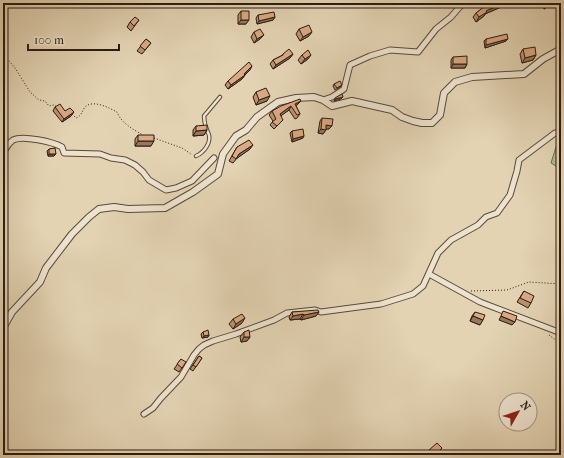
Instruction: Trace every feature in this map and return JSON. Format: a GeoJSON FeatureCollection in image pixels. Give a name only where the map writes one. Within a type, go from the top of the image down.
{"type":"FeatureCollection","features":[{"type":"Feature","properties":{"kind":"street"},"geometry":{"type":"LineString","coordinates":[[323,100],[332,97],[344,89],[350,65],[370,56],[390,50],[418,52],[436,29],[451,17],[463,3]]}},
{"type":"Feature","properties":{"kind":"street"},"geometry":{"type":"LineString","coordinates":[[3,328],[12,312],[40,282],[46,268],[72,234],[89,217],[99,209],[114,206],[128,209],[165,208],[193,192],[218,174],[223,154],[236,136],[246,130],[257,117],[278,102],[296,98],[314,97],[323,100],[332,106],[352,101],[392,110],[402,117],[413,121],[432,123],[440,115],[444,93],[455,82],[472,77],[524,74],[543,59],[561,49]]}},
{"type":"Feature","properties":{"kind":"street"},"geometry":{"type":"LineString","coordinates":[[144,414],[153,408],[181,377],[199,349],[212,341],[263,324],[287,313],[315,310],[321,312],[381,304],[413,294],[423,286],[438,253],[451,240],[478,225],[486,217],[497,213],[510,195],[518,171],[519,160],[555,133],[561,132]]}},
{"type":"Feature","properties":{"kind":"street"},"geometry":{"type":"LineString","coordinates":[[3,150],[5,150],[8,144],[21,138],[55,143],[62,147],[64,153],[100,154],[111,158],[125,160],[135,165],[149,180],[166,190],[176,188],[192,180],[214,158]]}},
{"type":"Feature","properties":{"kind":"street"},"geometry":{"type":"LineString","coordinates":[[429,274],[480,302],[561,333]]}},
{"type":"Feature","properties":{"kind":"lane"},"geometry":{"type":"LineString","coordinates":[[196,156],[201,154],[208,144],[209,136],[206,130],[204,116],[220,97]]}},
{"type":"Feature","properties":{"kind":"path"},"geometry":{"type":"LineString","coordinates":[[3,54],[15,68],[30,92],[39,100],[45,101],[49,106],[54,105],[57,107]]}},
{"type":"Feature","properties":{"kind":"path"},"geometry":{"type":"LineString","coordinates":[[70,113],[76,118],[80,117],[86,107],[93,104],[106,107],[117,112],[119,117],[127,124],[145,136]]}},
{"type":"Feature","properties":{"kind":"path"},"geometry":{"type":"LineString","coordinates":[[152,137],[196,156]]}},
{"type":"Feature","properties":{"kind":"path"},"geometry":{"type":"LineString","coordinates":[[460,291],[507,290],[529,282],[561,284]]}},
{"type":"Feature","properties":{"kind":"green space"},"geometry":{"type":"Polygon","coordinates":[[[557,144],[561,144],[561,169],[551,163],[557,144]]]}},
{"type":"Feature","properties":{"kind":"building"},"geometry":{"type":"Polygon","coordinates":[[[491,3],[504,3],[486,11],[487,12],[479,17],[476,13],[491,3]]]}},
{"type":"Feature","properties":{"kind":"building"},"geometry":{"type":"Polygon","coordinates":[[[544,3],[551,3],[546,6],[544,3]]]}},
{"type":"Feature","properties":{"kind":"building"},"geometry":{"type":"Polygon","coordinates":[[[241,11],[249,11],[249,20],[241,20],[241,11]]]}},
{"type":"Feature","properties":{"kind":"building"},"geometry":{"type":"Polygon","coordinates":[[[274,12],[275,17],[259,21],[258,15],[274,12]]]}},
{"type":"Feature","properties":{"kind":"building"},"geometry":{"type":"Polygon","coordinates":[[[135,17],[139,20],[134,26],[130,22],[135,17]]]}},
{"type":"Feature","properties":{"kind":"building"},"geometry":{"type":"Polygon","coordinates":[[[309,25],[312,32],[303,37],[299,29],[309,25]]]}},
{"type":"Feature","properties":{"kind":"building"},"geometry":{"type":"Polygon","coordinates":[[[260,29],[264,35],[257,39],[254,32],[260,29]]]}},
{"type":"Feature","properties":{"kind":"building"},"geometry":{"type":"Polygon","coordinates":[[[507,34],[508,39],[486,45],[486,39],[507,34]]]}},
{"type":"Feature","properties":{"kind":"building"},"geometry":{"type":"Polygon","coordinates":[[[146,39],[151,43],[145,50],[140,46],[146,39]]]}},
{"type":"Feature","properties":{"kind":"building"},"geometry":{"type":"Polygon","coordinates":[[[535,47],[536,55],[525,58],[523,49],[535,47]]]}},
{"type":"Feature","properties":{"kind":"building"},"geometry":{"type":"Polygon","coordinates":[[[289,49],[293,54],[276,65],[273,60],[283,55],[289,49]]]}},
{"type":"Feature","properties":{"kind":"building"},"geometry":{"type":"Polygon","coordinates":[[[308,50],[311,55],[305,59],[302,55],[308,50]]]}},
{"type":"Feature","properties":{"kind":"building"},"geometry":{"type":"Polygon","coordinates":[[[467,56],[467,64],[453,64],[453,57],[467,56]]]}},
{"type":"Feature","properties":{"kind":"building"},"geometry":{"type":"Polygon","coordinates":[[[249,62],[252,66],[244,74],[245,75],[231,85],[228,81],[249,62]]]}},
{"type":"Feature","properties":{"kind":"building"},"geometry":{"type":"Polygon","coordinates":[[[340,81],[342,85],[337,88],[334,84],[340,81]]]}},
{"type":"Feature","properties":{"kind":"building"},"geometry":{"type":"Polygon","coordinates":[[[266,88],[270,96],[259,100],[256,92],[266,88]]]}},
{"type":"Feature","properties":{"kind":"building"},"geometry":{"type":"Polygon","coordinates":[[[342,94],[343,97],[335,99],[335,98],[342,94]]]}},
{"type":"Feature","properties":{"kind":"building"},"geometry":{"type":"Polygon","coordinates":[[[300,99],[301,101],[295,104],[300,114],[297,115],[291,106],[280,114],[283,120],[277,126],[272,122],[276,119],[272,111],[300,99]]]}},
{"type":"Feature","properties":{"kind":"building"},"geometry":{"type":"Polygon","coordinates":[[[60,104],[65,111],[70,108],[74,112],[64,119],[55,107],[60,104]]]}},
{"type":"Feature","properties":{"kind":"building"},"geometry":{"type":"Polygon","coordinates":[[[322,118],[333,119],[332,126],[326,125],[326,130],[321,129],[322,118]]]}},
{"type":"Feature","properties":{"kind":"building"},"geometry":{"type":"Polygon","coordinates":[[[207,125],[207,130],[196,131],[196,126],[207,125]]]}},
{"type":"Feature","properties":{"kind":"building"},"geometry":{"type":"Polygon","coordinates":[[[303,129],[304,136],[293,139],[292,131],[303,129]]]}},
{"type":"Feature","properties":{"kind":"building"},"geometry":{"type":"Polygon","coordinates":[[[138,135],[154,135],[154,141],[138,141],[138,135]]]}},
{"type":"Feature","properties":{"kind":"building"},"geometry":{"type":"Polygon","coordinates":[[[249,140],[253,145],[239,154],[236,159],[232,156],[237,147],[249,140]]]}},
{"type":"Feature","properties":{"kind":"building"},"geometry":{"type":"Polygon","coordinates":[[[55,148],[56,154],[49,154],[49,149],[55,148]]]}},
{"type":"Feature","properties":{"kind":"building"},"geometry":{"type":"Polygon","coordinates":[[[524,291],[534,296],[531,303],[520,298],[524,291]]]}},
{"type":"Feature","properties":{"kind":"building"},"geometry":{"type":"Polygon","coordinates":[[[318,310],[319,312],[293,316],[292,312],[318,310]]]}},
{"type":"Feature","properties":{"kind":"building"},"geometry":{"type":"Polygon","coordinates":[[[503,311],[517,316],[515,322],[501,316],[503,311]]]}},
{"type":"Feature","properties":{"kind":"building"},"geometry":{"type":"Polygon","coordinates":[[[475,312],[485,315],[483,320],[473,316],[475,312]]]}},
{"type":"Feature","properties":{"kind":"building"},"geometry":{"type":"Polygon","coordinates":[[[242,314],[245,318],[236,324],[233,319],[242,314]]]}},
{"type":"Feature","properties":{"kind":"building"},"geometry":{"type":"Polygon","coordinates":[[[208,330],[209,335],[204,336],[203,332],[208,330]]]}},
{"type":"Feature","properties":{"kind":"building"},"geometry":{"type":"Polygon","coordinates":[[[249,330],[250,337],[244,337],[244,332],[249,330]]]}},
{"type":"Feature","properties":{"kind":"building"},"geometry":{"type":"Polygon","coordinates":[[[199,356],[202,358],[196,367],[193,365],[199,356]]]}},
{"type":"Feature","properties":{"kind":"building"},"geometry":{"type":"Polygon","coordinates":[[[181,359],[186,362],[182,368],[177,364],[181,359]]]}},
{"type":"Feature","properties":{"kind":"building"},"geometry":{"type":"Polygon","coordinates":[[[437,443],[442,448],[439,451],[442,455],[434,455],[435,454],[429,450],[437,443]]]}}]}
